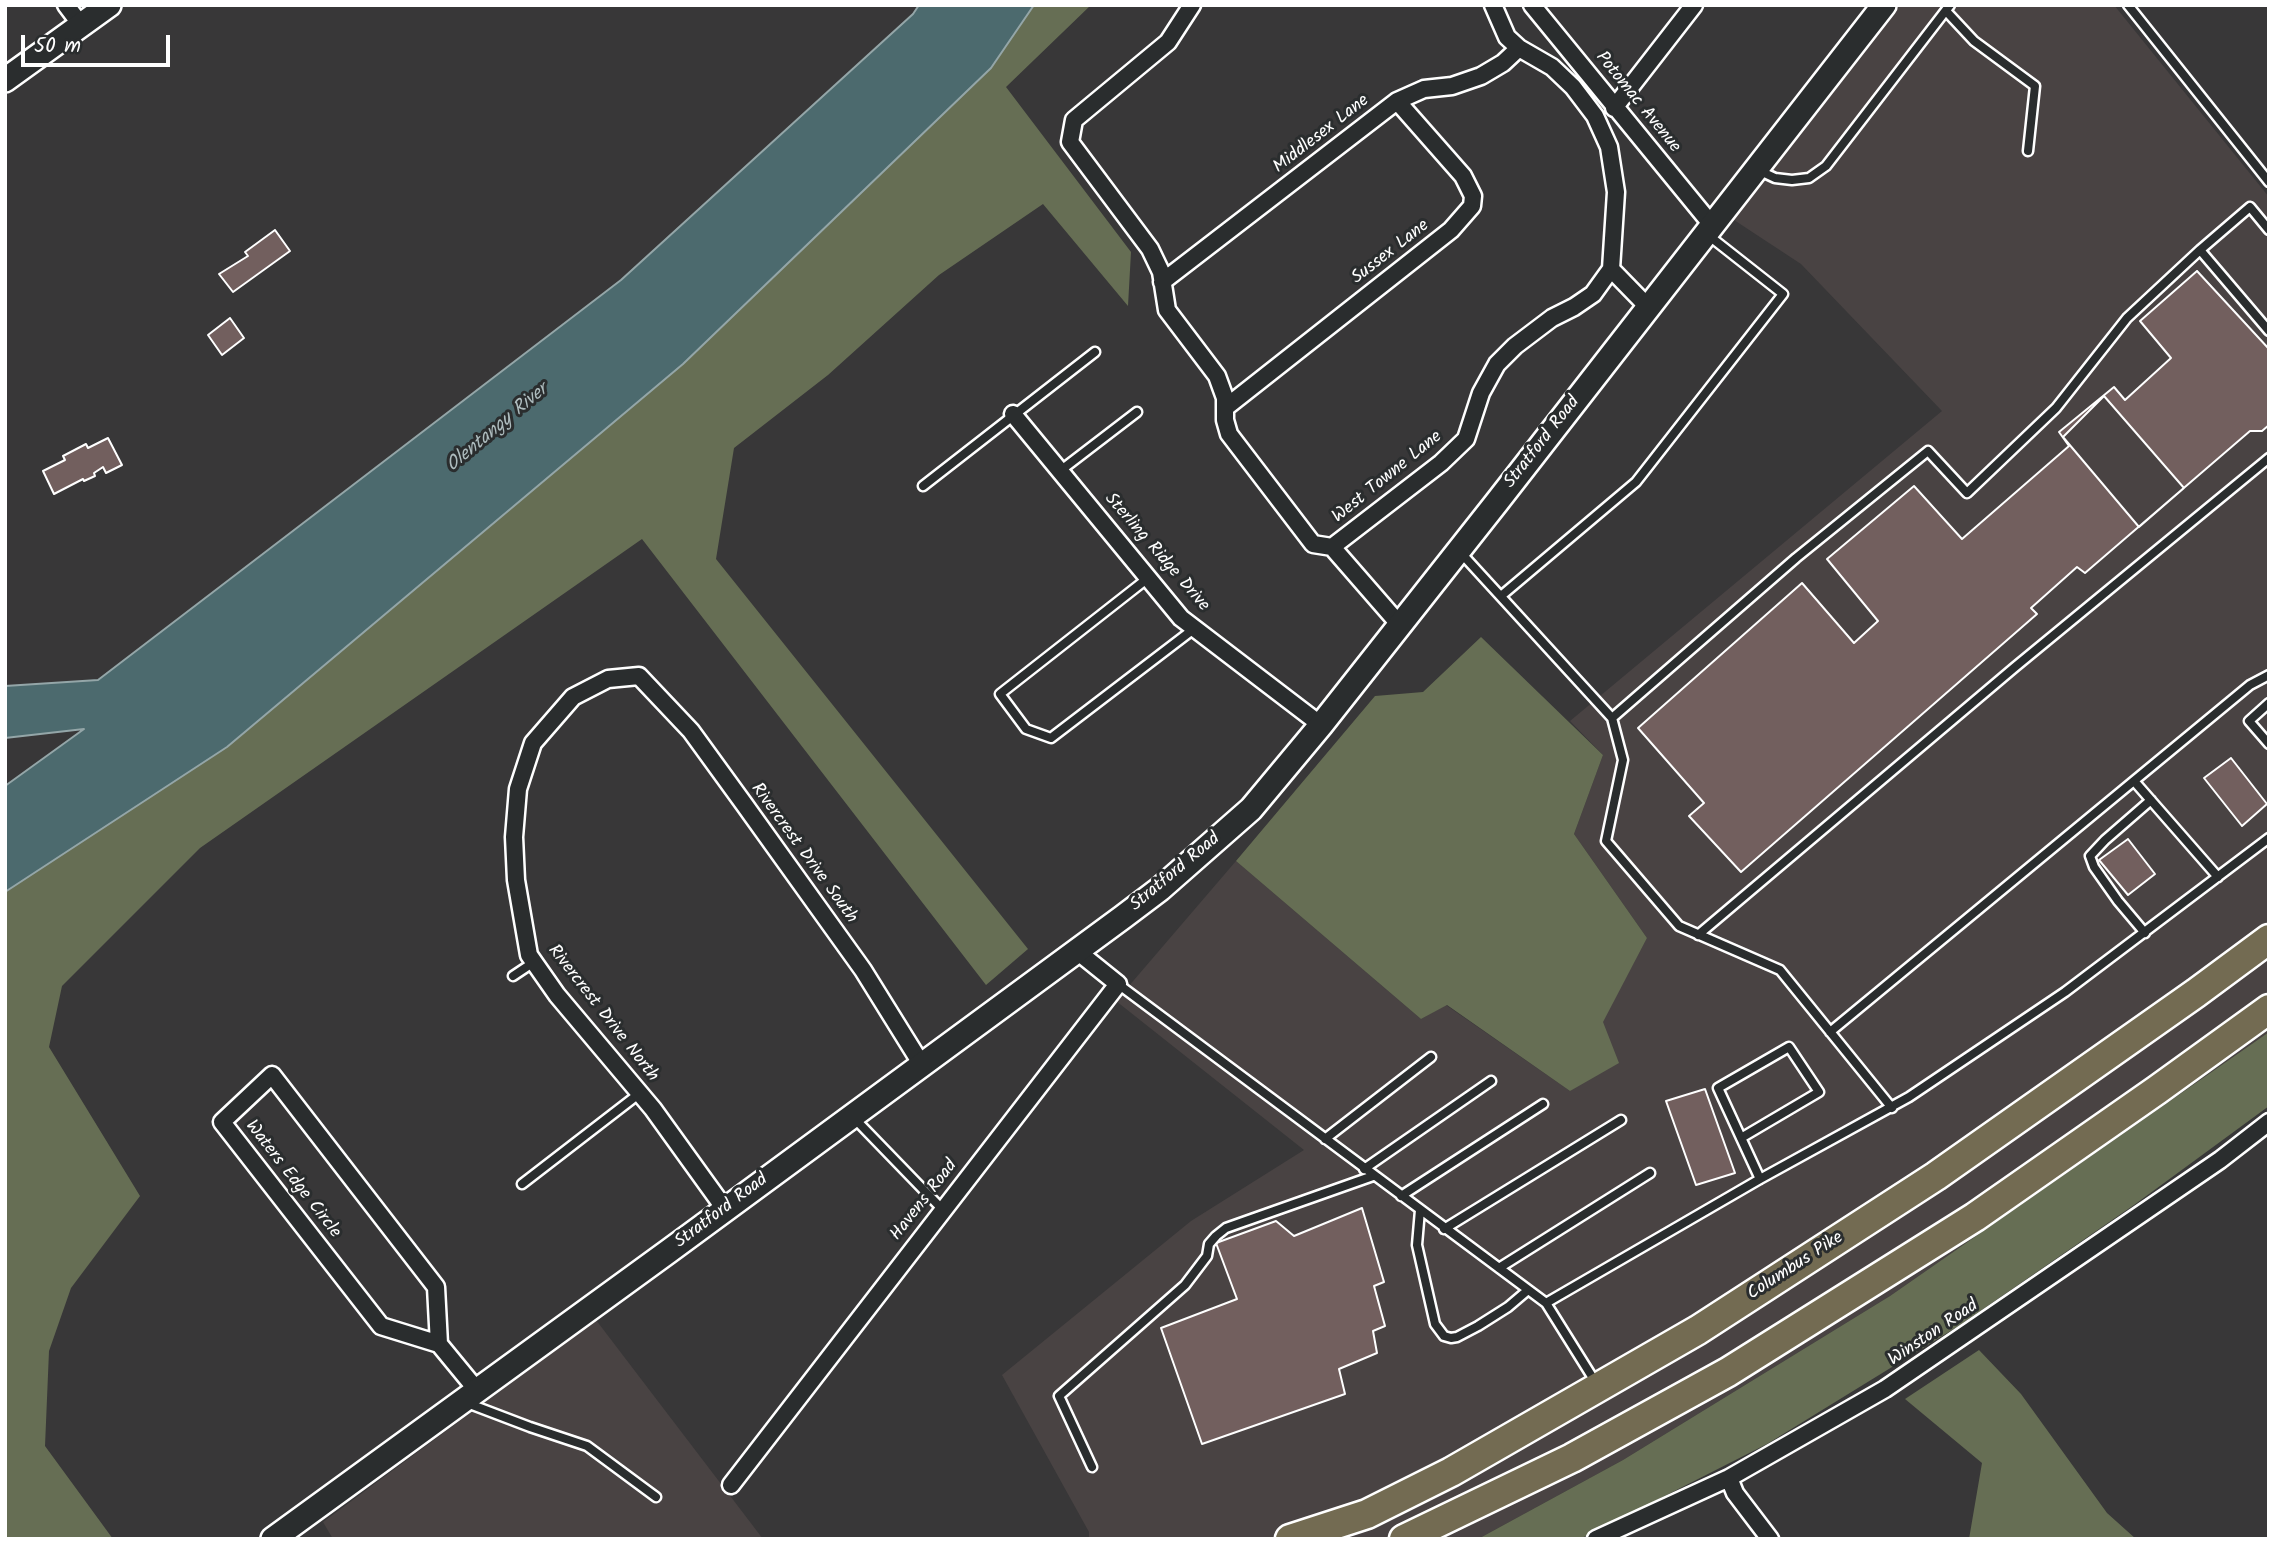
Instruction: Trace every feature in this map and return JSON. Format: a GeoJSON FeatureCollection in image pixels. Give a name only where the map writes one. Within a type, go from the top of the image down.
{"type":"FeatureCollection","features":[{"type":"Feature","properties":{"kind":"highway","name":"Columbus Pike"},"geometry":{"type":"LineString","coordinates":[[1290,1539],[1367,1514],[1451,1472],[1710,1322],[1936,1176],[2269,939]]}},
{"type":"Feature","properties":{"kind":"highway"},"geometry":{"type":"LineString","coordinates":[[1404,1539],[1572,1458],[1728,1372],[1975,1217],[2269,1009]]}},
{"type":"Feature","properties":{"kind":"street"},"geometry":{"type":"LineString","coordinates":[[66,5],[81,25]]}},
{"type":"Feature","properties":{"kind":"street"},"geometry":{"type":"LineString","coordinates":[[5,80],[109,5]]}},
{"type":"Feature","properties":{"kind":"street","name":"West Towne Lane"},"geometry":{"type":"LineString","coordinates":[[1192,5],[1168,43],[1074,120],[1070,142],[1150,249],[1161,272],[1167,310],[1217,376],[1225,398],[1229,435],[1313,544],[1332,547],[1399,624]]}},
{"type":"Feature","properties":{"kind":"street"},"geometry":{"type":"LineString","coordinates":[[1493,5],[1507,37],[1519,48],[1552,67],[1595,116],[1609,147],[1616,192],[1612,269],[1648,307]]}},
{"type":"Feature","properties":{"kind":"street","name":"Potomac Avenue"},"geometry":{"type":"LineString","coordinates":[[1532,5],[1709,229]]}},
{"type":"Feature","properties":{"kind":"street"},"geometry":{"type":"LineString","coordinates":[[1614,108],[1694,5]]}},
{"type":"Feature","properties":{"kind":"street","name":"Stratford Road"},"geometry":{"type":"LineString","coordinates":[[273,1539],[1077,951],[1160,889],[1251,809],[1321,725],[1884,5]]}},
{"type":"Feature","properties":{"kind":"street","name":"Middlesex Lane"},"geometry":{"type":"LineString","coordinates":[[1162,282],[1396,101],[1424,89],[1452,86],[1481,76],[1503,63],[1519,48]]}},
{"type":"Feature","properties":{"kind":"street","name":"Sussex Lane"},"geometry":{"type":"LineString","coordinates":[[1225,408],[1451,230],[1472,206],[1473,197],[1462,176],[1396,101]]}},
{"type":"Feature","properties":{"kind":"street","name":"West Towne Lane"},"geometry":{"type":"LineString","coordinates":[[1332,547],[1441,463],[1466,439],[1481,393],[1497,364],[1552,318],[1594,294],[1612,269]]}},
{"type":"Feature","properties":{"kind":"street","name":"Sterling Ridge Drive"},"geometry":{"type":"LineString","coordinates":[[1013,414],[1181,618],[1321,725]]}},
{"type":"Feature","properties":{"kind":"street","name":"Rivercrest Drive North"},"geometry":{"type":"LineString","coordinates":[[639,676],[608,680],[573,697],[533,743],[518,789],[516,880],[529,955],[557,995],[640,1093],[724,1209]]}},
{"type":"Feature","properties":{"kind":"street","name":"Rivercrest Drive South"},"geometry":{"type":"LineString","coordinates":[[639,676],[691,732],[744,804],[863,970],[922,1065]]}},
{"type":"Feature","properties":{"kind":"street"},"geometry":{"type":"LineString","coordinates":[[1077,951],[1118,984]]}},
{"type":"Feature","properties":{"kind":"street","name":"Havens Road"},"geometry":{"type":"LineString","coordinates":[[731,1485],[1118,984]]}},
{"type":"Feature","properties":{"kind":"street","name":"Waters Edge Circle"},"geometry":{"type":"LineString","coordinates":[[272,1075],[436,1287],[439,1344],[382,1326],[222,1122],[272,1075]]}},
{"type":"Feature","properties":{"kind":"street","name":"Winston Road"},"geometry":{"type":"LineString","coordinates":[[1596,1539],[1729,1478],[1885,1389],[2220,1160],[2269,1122]]}},
{"type":"Feature","properties":{"kind":"street"},"geometry":{"type":"LineString","coordinates":[[439,1344],[469,1395]]}},
{"type":"Feature","properties":{"kind":"street"},"geometry":{"type":"LineString","coordinates":[[1729,1478],[1735,1493],[1770,1539]]}},
{"type":"Feature","properties":{"kind":"lane"},"geometry":{"type":"LineString","coordinates":[[2128,5],[2269,182]]}},
{"type":"Feature","properties":{"kind":"lane"},"geometry":{"type":"LineString","coordinates":[[1756,169],[1774,177],[1792,180],[1809,178],[1826,166],[1948,8],[1974,41],[2035,86],[2028,150]]}},
{"type":"Feature","properties":{"kind":"lane"},"geometry":{"type":"LineString","coordinates":[[1612,718],[1796,558],[1928,451],[1967,494],[2056,408],[2127,318],[2200,250],[2250,207],[2269,230]]}},
{"type":"Feature","properties":{"kind":"lane"},"geometry":{"type":"LineString","coordinates":[[1501,596],[1636,482],[1783,294],[1709,229]]}},
{"type":"Feature","properties":{"kind":"lane"},"geometry":{"type":"LineString","coordinates":[[2200,250],[2269,331]]}},
{"type":"Feature","properties":{"kind":"lane"},"geometry":{"type":"LineString","coordinates":[[923,486],[1095,352]]}},
{"type":"Feature","properties":{"kind":"lane"},"geometry":{"type":"LineString","coordinates":[[1060,471],[1137,412]]}},
{"type":"Feature","properties":{"kind":"lane"},"geometry":{"type":"LineString","coordinates":[[1698,935],[2015,667],[2269,458]]}},
{"type":"Feature","properties":{"kind":"lane"},"geometry":{"type":"LineString","coordinates":[[1458,550],[1612,718],[1623,760],[1606,841],[1679,926],[1780,970],[1892,1108]]}},
{"type":"Feature","properties":{"kind":"lane"},"geometry":{"type":"LineString","coordinates":[[1148,578],[1000,694],[1026,729],[1051,738],[1195,628]]}},
{"type":"Feature","properties":{"kind":"lane"},"geometry":{"type":"LineString","coordinates":[[1830,1032],[2250,685],[2269,675]]}},
{"type":"Feature","properties":{"kind":"lane"},"geometry":{"type":"LineString","coordinates":[[2269,704],[2249,721],[2269,744]]}},
{"type":"Feature","properties":{"kind":"lane"},"geometry":{"type":"LineString","coordinates":[[2134,781],[2218,877]]}},
{"type":"Feature","properties":{"kind":"lane"},"geometry":{"type":"LineString","coordinates":[[2145,933],[2118,901],[2094,867],[2090,856],[2151,800]]}},
{"type":"Feature","properties":{"kind":"lane"},"geometry":{"type":"LineString","coordinates":[[1546,1303],[1760,1179],[1892,1108],[2065,992],[2269,838]]}},
{"type":"Feature","properties":{"kind":"lane"},"geometry":{"type":"LineString","coordinates":[[513,976],[534,961]]}},
{"type":"Feature","properties":{"kind":"lane"},"geometry":{"type":"LineString","coordinates":[[1118,984],[1546,1303],[1600,1388]]}},
{"type":"Feature","properties":{"kind":"lane"},"geometry":{"type":"LineString","coordinates":[[1741,1138],[1819,1092],[1789,1047],[1718,1088],[1741,1138],[1760,1179]]}},
{"type":"Feature","properties":{"kind":"lane"},"geometry":{"type":"LineString","coordinates":[[1325,1139],[1431,1057]]}},
{"type":"Feature","properties":{"kind":"lane"},"geometry":{"type":"LineString","coordinates":[[1364,1169],[1491,1081]]}},
{"type":"Feature","properties":{"kind":"lane"},"geometry":{"type":"LineString","coordinates":[[522,1184],[640,1093]]}},
{"type":"Feature","properties":{"kind":"lane"},"geometry":{"type":"LineString","coordinates":[[1401,1196],[1543,1104]]}},
{"type":"Feature","properties":{"kind":"lane"},"geometry":{"type":"LineString","coordinates":[[853,1115],[869,1135],[943,1210]]}},
{"type":"Feature","properties":{"kind":"lane"},"geometry":{"type":"LineString","coordinates":[[1444,1229],[1621,1120]]}},
{"type":"Feature","properties":{"kind":"lane"},"geometry":{"type":"LineString","coordinates":[[1499,1268],[1650,1173]]}},
{"type":"Feature","properties":{"kind":"lane"},"geometry":{"type":"LineString","coordinates":[[1092,1466],[1059,1396],[1185,1285],[1207,1256],[1209,1244],[1226,1228],[1374,1176]]}},
{"type":"Feature","properties":{"kind":"lane"},"geometry":{"type":"LineString","coordinates":[[1420,1210],[1417,1245],[1435,1324],[1444,1336],[1451,1338],[1478,1326],[1508,1307],[1528,1290]]}},
{"type":"Feature","properties":{"kind":"lane"},"geometry":{"type":"LineString","coordinates":[[469,1395],[530,1427],[587,1446],[656,1497]]}},
{"type":"Feature","properties":{"kind":"shaded area"},"geometry":{"type":"Polygon","coordinates":[[[1899,5],[2114,5],[2269,197],[2269,1032],[1890,1296],[1623,1460],[1478,1539],[1089,1539],[1089,1532],[1002,1375],[1191,1221],[1304,1150],[1116,1001],[1236,861],[1421,1019],[1446,1005],[1570,1091],[1602,1022],[1647,938],[1574,834],[1603,755],[1570,721],[1942,411],[1801,264],[1731,218],[1899,5]]]}},
{"type":"Feature","properties":{"kind":"shaded area"},"geometry":{"type":"Polygon","coordinates":[[[596,1320],[763,1539],[333,1539],[323,1522],[596,1320]]]}},
{"type":"Feature","properties":{"kind":"green space"},"geometry":{"type":"Polygon","coordinates":[[[1034,5],[1091,5],[1006,87],[1131,252],[1128,306],[1043,204],[939,275],[828,375],[734,448],[716,559],[1028,949],[986,985],[642,539],[200,848],[62,986],[49,1047],[140,1196],[71,1288],[49,1351],[45,1446],[113,1539],[5,1539],[5,892],[227,747],[683,364],[991,68],[1034,5]]]}},
{"type":"Feature","properties":{"kind":"green space"},"geometry":{"type":"Polygon","coordinates":[[[1481,637],[1603,755],[1574,834],[1647,938],[1603,1022],[1619,1063],[1570,1091],[1447,1005],[1421,1019],[1236,861],[1375,696],[1423,692],[1481,637]]]}},
{"type":"Feature","properties":{"kind":"green space"},"geometry":{"type":"Polygon","coordinates":[[[2269,1032],[2269,1106],[2134,1205],[1957,1327],[1767,1444],[1580,1539],[1478,1539],[1623,1460],[1890,1296],[2269,1032]]]}},
{"type":"Feature","properties":{"kind":"green space"},"geometry":{"type":"Polygon","coordinates":[[[1979,1350],[2021,1394],[2107,1513],[2136,1539],[1969,1539],[1982,1463],[1905,1399],[1979,1350]]]}},
{"type":"Feature","properties":{"kind":"water","name":"Olentangy River"},"geometry":{"type":"Polygon","coordinates":[[[919,5],[1034,5],[991,68],[683,364],[227,747],[5,892],[5,786],[84,729],[5,738],[5,686],[98,680],[621,280],[913,14],[919,5]]]}},
{"type":"Feature","properties":{"kind":"building"},"geometry":{"type":"Polygon","coordinates":[[[275,230],[290,251],[233,292],[219,274],[248,256],[245,252],[275,230]]]}},
{"type":"Feature","properties":{"kind":"building"},"geometry":{"type":"Polygon","coordinates":[[[2197,271],[2269,349],[2269,425],[2262,431],[2250,431],[2085,573],[2077,567],[2031,608],[2037,614],[1741,872],[1689,816],[1704,803],[1638,728],[1802,583],[1854,643],[1878,621],[1827,559],[1914,486],[1962,539],[2069,446],[2059,432],[2114,387],[2125,400],[2171,358],[2140,321],[2197,271]]]}},
{"type":"Feature","properties":{"kind":"building"},"geometry":{"type":"Polygon","coordinates":[[[230,318],[244,338],[222,355],[208,335],[230,318]]]}},
{"type":"Feature","properties":{"kind":"building"},"geometry":{"type":"Polygon","coordinates":[[[2104,396],[2184,488],[2139,527],[2063,437],[2104,396]]]}},
{"type":"Feature","properties":{"kind":"building"},"geometry":{"type":"Polygon","coordinates":[[[108,438],[122,465],[106,473],[103,467],[94,473],[95,476],[54,494],[43,471],[65,460],[63,456],[86,444],[88,448],[108,438]]]}},
{"type":"Feature","properties":{"kind":"building"},"geometry":{"type":"Polygon","coordinates":[[[2231,758],[2267,804],[2242,826],[2204,778],[2231,758]]]}},
{"type":"Feature","properties":{"kind":"building"},"geometry":{"type":"Polygon","coordinates":[[[2128,839],[2155,874],[2128,895],[2099,860],[2128,839]]]}},
{"type":"Feature","properties":{"kind":"building"},"geometry":{"type":"Polygon","coordinates":[[[1705,1089],[1735,1173],[1696,1185],[1666,1101],[1705,1089]]]}},
{"type":"Feature","properties":{"kind":"building"},"geometry":{"type":"Polygon","coordinates":[[[1362,1208],[1384,1282],[1374,1286],[1385,1326],[1373,1331],[1377,1353],[1339,1369],[1345,1394],[1202,1444],[1161,1328],[1237,1299],[1216,1243],[1276,1221],[1294,1236],[1362,1208]]]}}]}
